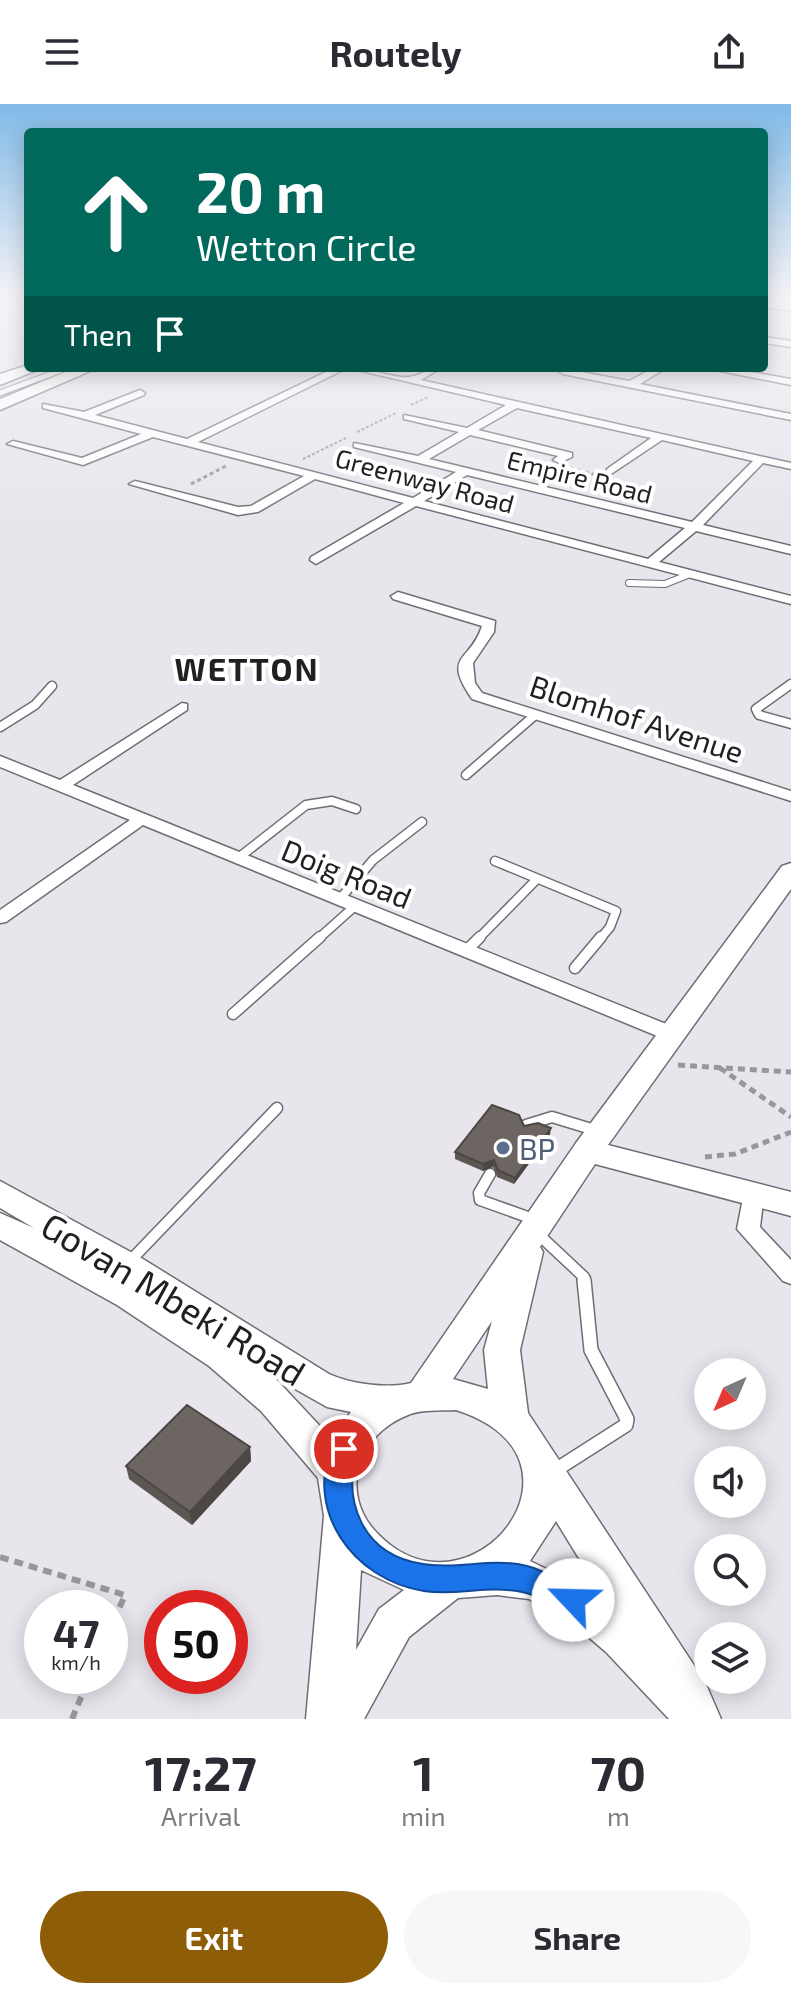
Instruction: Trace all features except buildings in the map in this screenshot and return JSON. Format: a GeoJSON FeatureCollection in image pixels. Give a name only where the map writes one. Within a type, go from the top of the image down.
{"type":"FeatureCollection","features":[{"type":"Feature","properties":{"kind":"main road"},"geometry":{"type":"LineString","coordinates":[[0,380],[24,372]]}},
{"type":"Feature","properties":{"kind":"main road"},"geometry":{"type":"LineString","coordinates":[[0,405],[79,372]]}},
{"type":"Feature","properties":{"kind":"main road"},"geometry":{"type":"LineString","coordinates":[[410,1398],[535,1231],[594,1141],[791,871]]}},
{"type":"Feature","properties":{"kind":"main road"},"geometry":{"type":"LineString","coordinates":[[594,1141],[791,1204]]}},
{"type":"Feature","properties":{"kind":"main road","name":"Govan Mbeki Road"},"geometry":{"type":"LineString","coordinates":[[0,1193],[126,1265],[316,1385],[340,1396],[410,1398]]}},
{"type":"Feature","properties":{"kind":"main road","name":"Govan Mbeki Road"},"geometry":{"type":"LineString","coordinates":[[0,1225],[114,1289],[250,1379],[289,1417],[337,1473]]}},
{"type":"Feature","properties":{"kind":"main road"},"geometry":{"type":"LineString","coordinates":[[510,1420],[502,1350],[535,1231]]}},
{"type":"Feature","properties":{"kind":"main road"},"geometry":{"type":"LineString","coordinates":[[410,1398],[469,1398],[510,1420],[529,1440],[544,1470],[701,1719],[573,1600],[526,1579],[422,1577],[396,1570],[373,1556],[355,1538],[343,1517],[337,1495],[337,1473],[344,1449],[357,1429],[375,1413],[410,1398]]}},
{"type":"Feature","properties":{"kind":"main road"},"geometry":{"type":"LineString","coordinates":[[340,1719],[394,1623],[463,1577],[499,1565],[519,1549],[534,1530],[544,1498],[544,1470]]}},
{"type":"Feature","properties":{"kind":"main road"},"geometry":{"type":"LineString","coordinates":[[328,1719],[340,1595],[343,1517]]}},
{"type":"Feature","properties":{"kind":"street"},"geometry":{"type":"LineString","coordinates":[[187,443],[334,372]]}},
{"type":"Feature","properties":{"kind":"street"},"geometry":{"type":"LineString","coordinates":[[372,372],[791,466]]}},
{"type":"Feature","properties":{"kind":"street"},"geometry":{"type":"LineString","coordinates":[[411,381],[428,372]]}},
{"type":"Feature","properties":{"kind":"street"},"geometry":{"type":"LineString","coordinates":[[568,372],[791,417]]}},
{"type":"Feature","properties":{"kind":"street"},"geometry":{"type":"LineString","coordinates":[[630,385],[654,372]]}},
{"type":"Feature","properties":{"kind":"street"},"geometry":{"type":"LineString","coordinates":[[733,372],[791,382]]}},
{"type":"Feature","properties":{"kind":"street"},"geometry":{"type":"LineString","coordinates":[[85,416],[140,393]]}},
{"type":"Feature","properties":{"kind":"street"},"geometry":{"type":"LineString","coordinates":[[421,459],[516,404]]}},
{"type":"Feature","properties":{"kind":"street","name":"Greenway Road"},"geometry":{"type":"LineString","coordinates":[[47,406],[791,600]]}},
{"type":"Feature","properties":{"kind":"street"},"geometry":{"type":"LineString","coordinates":[[408,417],[568,455],[559,460]]}},
{"type":"Feature","properties":{"kind":"street"},"geometry":{"type":"LineString","coordinates":[[13,444],[83,462],[150,434]]}},
{"type":"Feature","properties":{"kind":"street"},"geometry":{"type":"LineString","coordinates":[[609,474],[660,437]]}},
{"type":"Feature","properties":{"kind":"street","name":"Empire Road"},"geometry":{"type":"LineString","coordinates":[[358,445],[791,550]]}},
{"type":"Feature","properties":{"kind":"street"},"geometry":{"type":"LineString","coordinates":[[649,564],[694,526],[761,459]]}},
{"type":"Feature","properties":{"kind":"street"},"geometry":{"type":"LineString","coordinates":[[316,560],[466,471]]}},
{"type":"Feature","properties":{"kind":"street"},"geometry":{"type":"LineString","coordinates":[[135,484],[228,510],[246,511],[313,476]]}},
{"type":"Feature","properties":{"kind":"street","name":"Blomhof Avenue"},"geometry":{"type":"LineString","coordinates":[[398,596],[490,624],[488,633],[467,655],[471,686],[477,696],[791,796]]}},
{"type":"Feature","properties":{"kind":"street"},"geometry":{"type":"LineString","coordinates":[[61,786],[182,707]]}},
{"type":"Feature","properties":{"kind":"street","name":"Doig Road"},"geometry":{"type":"LineString","coordinates":[[0,761],[674,1035]]}},
{"type":"Feature","properties":{"kind":"street"},"geometry":{"type":"LineString","coordinates":[[0,918],[140,820]]}},
{"type":"Feature","properties":{"kind":"street"},"geometry":{"type":"LineString","coordinates":[[753,1194],[748,1229],[791,1275]]}},
{"type":"Feature","properties":{"kind":"lane"},"geometry":{"type":"LineString","coordinates":[[0,390],[42,372]]}},
{"type":"Feature","properties":{"kind":"lane"},"geometry":{"type":"LineString","coordinates":[[0,390],[55,372]]}},
{"type":"Feature","properties":{"kind":"lane"},"geometry":{"type":"LineString","coordinates":[[629,583],[665,584],[690,574]]}},
{"type":"Feature","properties":{"kind":"lane"},"geometry":{"type":"LineString","coordinates":[[791,684],[756,709],[759,715],[791,724]]}},
{"type":"Feature","properties":{"kind":"lane"},"geometry":{"type":"LineString","coordinates":[[0,727],[35,705],[52,686]]}},
{"type":"Feature","properties":{"kind":"lane"},"geometry":{"type":"LineString","coordinates":[[466,775],[535,715]]}},
{"type":"Feature","properties":{"kind":"lane"},"geometry":{"type":"LineString","coordinates":[[237,859],[306,805],[332,801],[356,809]]}},
{"type":"Feature","properties":{"kind":"lane"},"geometry":{"type":"LineString","coordinates":[[233,1014],[347,903],[373,860],[422,822]]}},
{"type":"Feature","properties":{"kind":"lane"},"geometry":{"type":"LineString","coordinates":[[495,861],[616,911],[610,927],[575,968]]}},
{"type":"Feature","properties":{"kind":"lane"},"geometry":{"type":"LineString","coordinates":[[466,951],[537,879]]}},
{"type":"Feature","properties":{"kind":"lane"},"geometry":{"type":"LineString","coordinates":[[126,1265],[277,1108]]}},
{"type":"Feature","properties":{"kind":"lane"},"geometry":{"type":"LineString","coordinates":[[526,1125],[534,1119],[550,1116],[594,1141]]}},
{"type":"Feature","properties":{"kind":"lane"},"geometry":{"type":"LineString","coordinates":[[490,1174],[479,1193],[480,1200],[535,1231],[584,1277],[591,1350],[627,1419],[626,1425],[609,1438],[544,1470]]}},
{"type":"Feature","properties":{"kind":"path"},"geometry":{"type":"LineString","coordinates":[[286,469],[444,388]]}},
{"type":"Feature","properties":{"kind":"path"},"geometry":{"type":"LineString","coordinates":[[171,494],[242,457]]}},
{"type":"Feature","properties":{"kind":"path"},"geometry":{"type":"LineString","coordinates":[[559,460],[553,464],[609,474]]}},
{"type":"Feature","properties":{"kind":"path"},"geometry":{"type":"LineString","coordinates":[[675,1065],[791,1072]]}},
{"type":"Feature","properties":{"kind":"path"},"geometry":{"type":"LineString","coordinates":[[720,1068],[791,1117]]}},
{"type":"Feature","properties":{"kind":"path"},"geometry":{"type":"LineString","coordinates":[[705,1157],[735,1154],[791,1132]]}},
{"type":"Feature","properties":{"kind":"path"},"geometry":{"type":"LineString","coordinates":[[0,1557],[109,1590]]}},
{"type":"Feature","properties":{"kind":"path"},"geometry":{"type":"LineString","coordinates":[[72,1719],[82,1694]]}},
{"type":"Feature","properties":{"kind":"place","name":"BP"},"geometry":{"type":"Point","coordinates":[503,1148]}},
{"type":"Feature","properties":{"kind":"district","name":"WETTON"},"geometry":{"type":"Point","coordinates":[247,668]}},
{"type":"Feature","properties":{"kind":"route"},"geometry":{"type":"LineString","coordinates":[[344,1449],[337,1473],[337,1495],[343,1517],[355,1538],[373,1556],[396,1570],[422,1577],[450,1579],[476,1575],[526,1579],[573,1600]]}}]}
